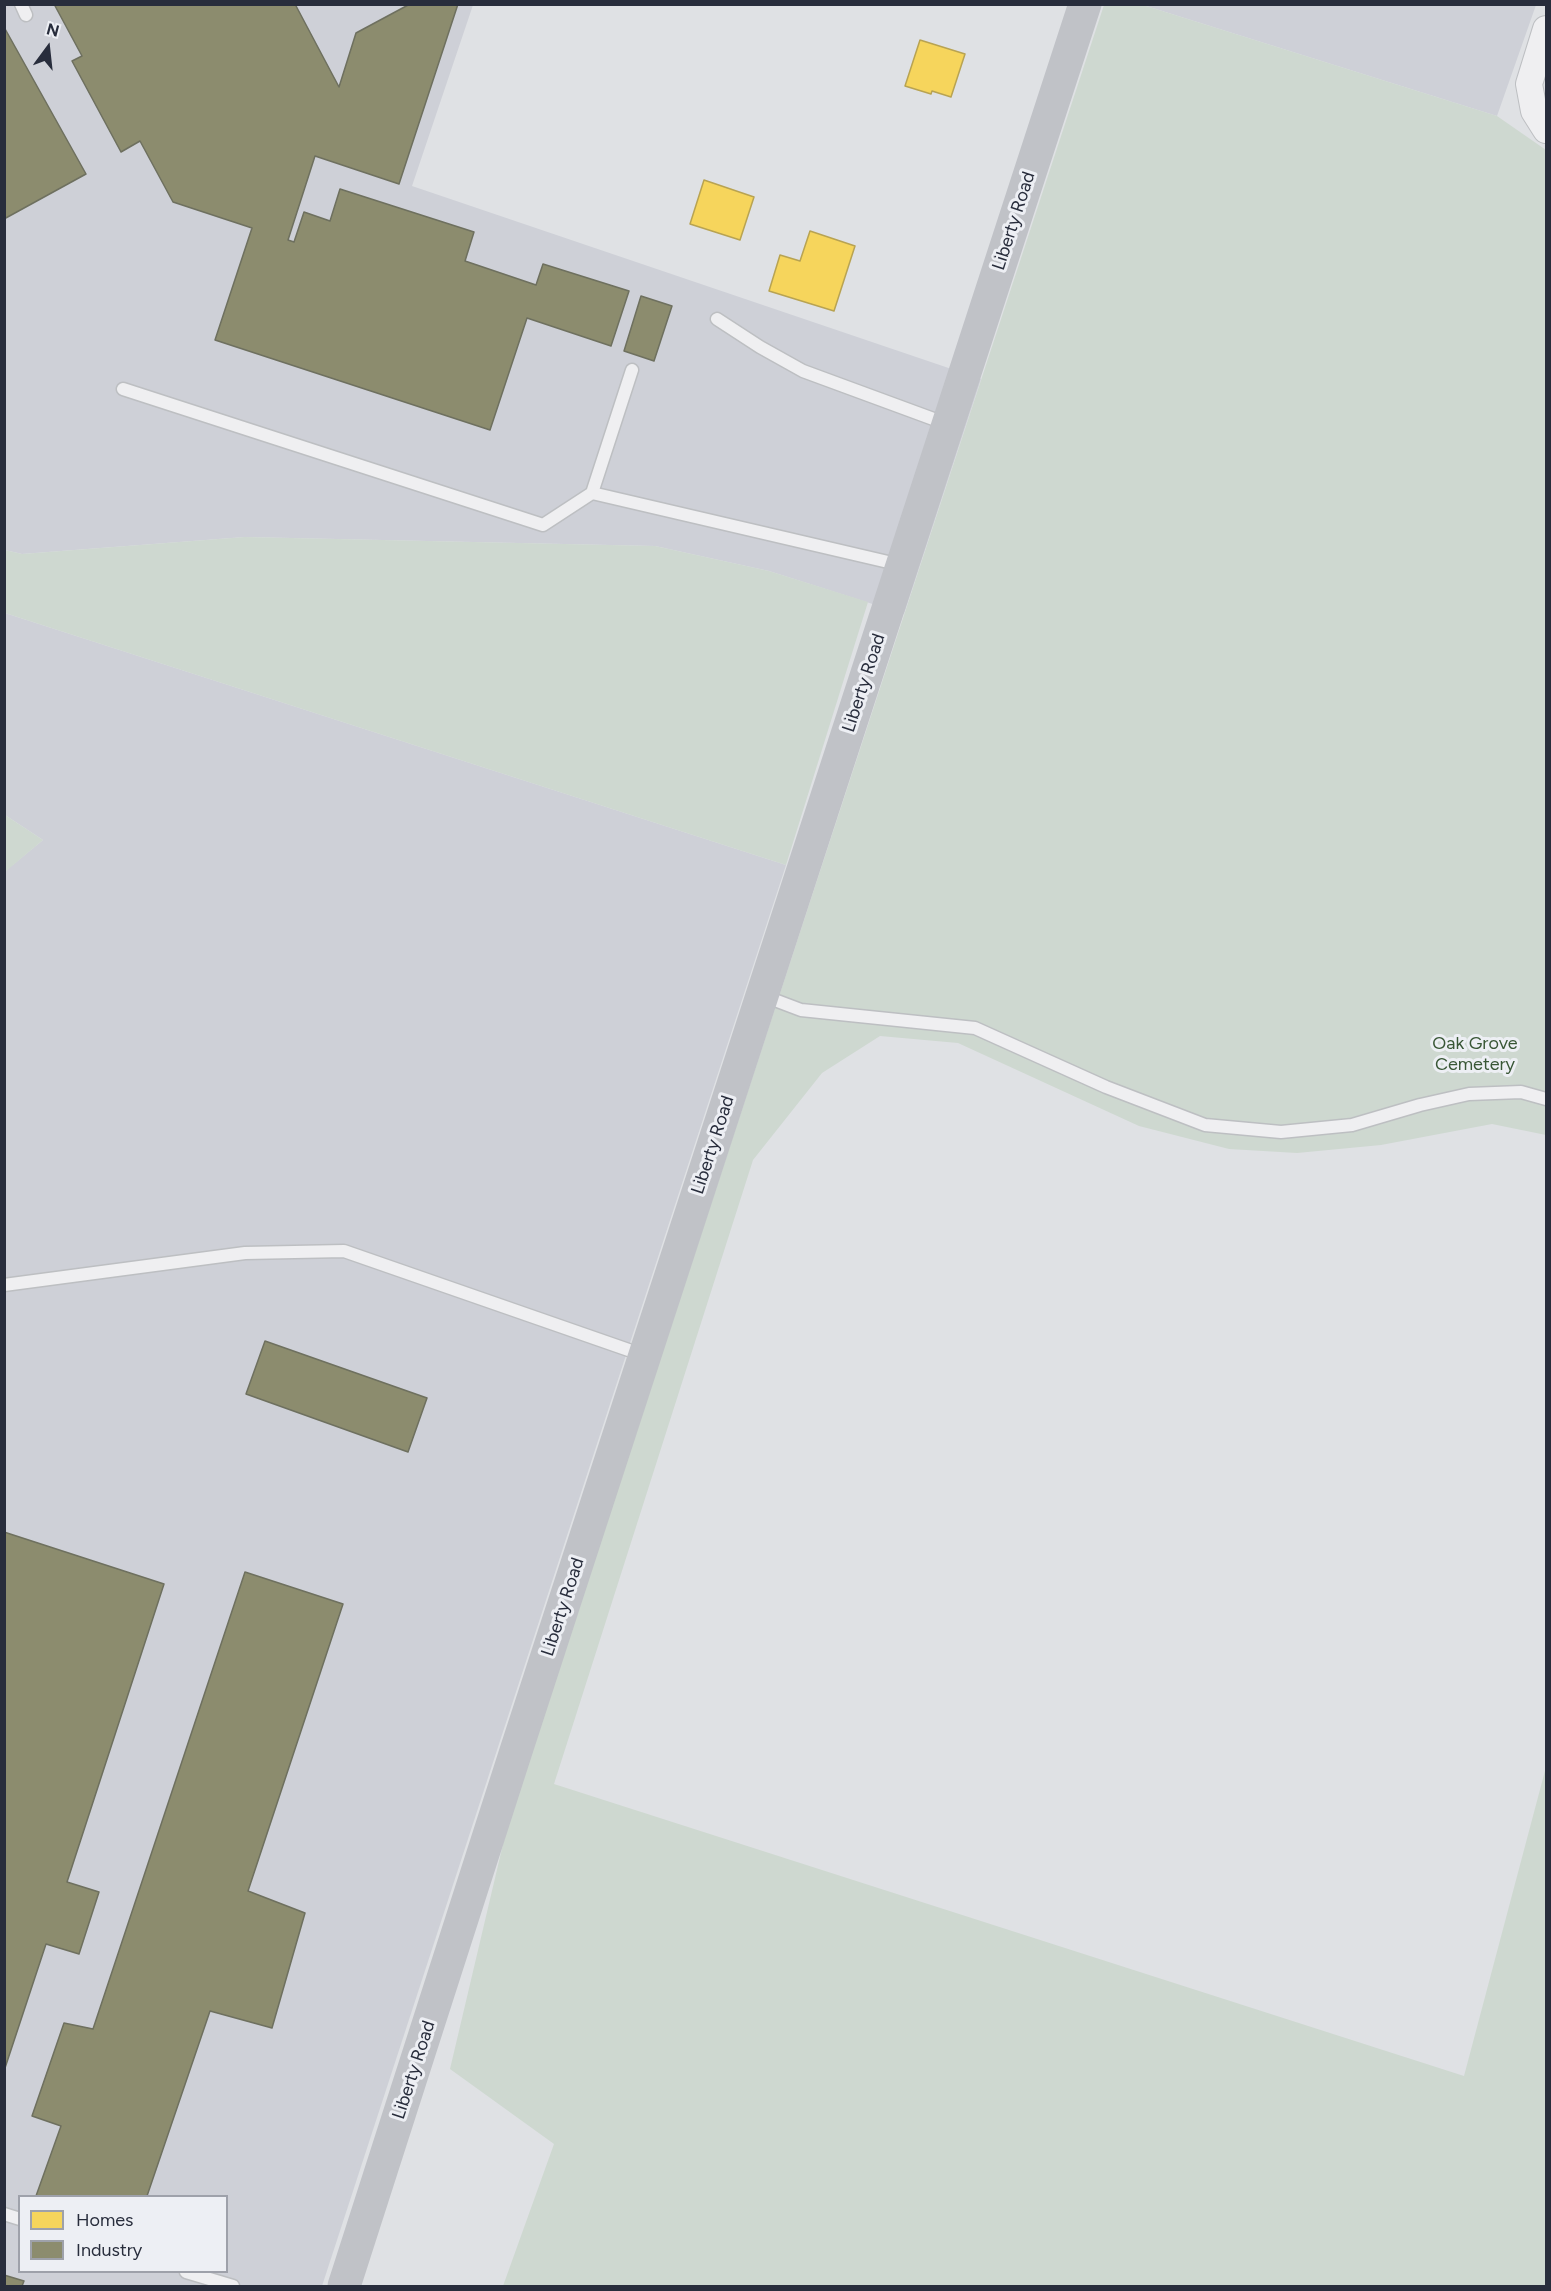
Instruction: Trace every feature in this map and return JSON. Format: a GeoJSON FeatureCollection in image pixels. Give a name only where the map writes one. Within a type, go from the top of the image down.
{"type":"FeatureCollection","features":[{"type":"Feature","properties":{"kind":"street","name":"Liberty Road"},"geometry":{"type":"LineString","coordinates":[[344,2286],[1085,4]]}},
{"type":"Feature","properties":{"kind":"street"},"geometry":{"type":"LineString","coordinates":[[1540,121],[1529,84],[1546,29]]}},
{"type":"Feature","properties":{"kind":"lane"},"geometry":{"type":"LineString","coordinates":[[717,319],[803,371],[948,424]]}},
{"type":"Feature","properties":{"kind":"lane"},"geometry":{"type":"LineString","coordinates":[[123,389],[543,525],[592,493],[632,370]]}},
{"type":"Feature","properties":{"kind":"lane"},"geometry":{"type":"LineString","coordinates":[[592,493],[902,565]]}},
{"type":"Feature","properties":{"kind":"lane"},"geometry":{"type":"LineString","coordinates":[[762,995],[801,1010],[975,1028],[1106,1087],[1205,1125],[1281,1132],[1352,1125],[1420,1105],[1469,1094],[1521,1092],[1546,1099]]}},
{"type":"Feature","properties":{"kind":"lane"},"geometry":{"type":"LineString","coordinates":[[4,1285],[245,1253],[344,1251],[645,1356]]}},
{"type":"Feature","properties":{"kind":"lane"},"geometry":{"type":"LineString","coordinates":[[192,2273],[233,2286]]}},
{"type":"Feature","properties":{"kind":"shaded area"},"geometry":{"type":"Polygon","coordinates":[[[5,5],[473,5],[412,186],[981,379],[904,614],[769,571],[655,546],[245,537],[22,554],[5,550],[5,5]]]}},
{"type":"Feature","properties":{"kind":"shaded area"},"geometry":{"type":"Polygon","coordinates":[[[1143,5],[1536,5],[1497,116],[1143,5]]]}},
{"type":"Feature","properties":{"kind":"shaded area"},"geometry":{"type":"Polygon","coordinates":[[[5,613],[786,865],[322,2286],[5,2286],[4,872],[43,840],[5,815],[5,613]]]}},
{"type":"Feature","properties":{"kind":"green space","name":"Oak Grove Cemetery"},"geometry":{"type":"Polygon","coordinates":[[[1104,5],[1143,5],[1497,116],[1546,150],[1546,1135],[1492,1124],[1381,1145],[1297,1153],[1229,1149],[1139,1126],[958,1043],[880,1036],[822,1073],[753,1160],[554,1784],[1464,2076],[1546,1767],[1546,2286],[503,2286],[554,2144],[450,2069],[508,1823],[1104,5]]]}},
{"type":"Feature","properties":{"kind":"green space"},"geometry":{"type":"Polygon","coordinates":[[[245,537],[655,546],[769,571],[868,602],[786,865],[5,613],[5,550],[22,554],[245,537]]]}},
{"type":"Feature","properties":{"kind":"green space"},"geometry":{"type":"Polygon","coordinates":[[[5,815],[43,840],[4,872],[5,815]]]}},
{"type":"Feature","properties":{"kind":"building: Homes"},"geometry":{"type":"Polygon","coordinates":[[[920,40],[965,54],[951,97],[905,86],[920,40]]]}},
{"type":"Feature","properties":{"kind":"building: Homes"},"geometry":{"type":"Polygon","coordinates":[[[704,180],[754,197],[740,240],[690,224],[704,180]]]}},
{"type":"Feature","properties":{"kind":"building: Homes"},"geometry":{"type":"Polygon","coordinates":[[[810,231],[855,246],[834,311],[769,291],[780,255],[800,261],[810,231]]]}},
{"type":"Feature","properties":{"kind":"building: Industry"},"geometry":{"type":"Polygon","coordinates":[[[54,4],[295,4],[339,87],[356,33],[410,4],[458,4],[399,184],[315,156],[288,240],[294,242],[304,212],[330,221],[340,189],[474,232],[465,261],[536,285],[543,264],[629,291],[611,346],[527,318],[490,430],[215,340],[252,228],[173,202],[140,141],[121,152],[72,61],[82,56],[54,4]]]}},
{"type":"Feature","properties":{"kind":"building: Industry"},"geometry":{"type":"Polygon","coordinates":[[[4,27],[86,174],[4,219],[4,27]]]}},
{"type":"Feature","properties":{"kind":"building: Industry"},"geometry":{"type":"Polygon","coordinates":[[[641,296],[672,306],[654,361],[624,351],[641,296]]]}},
{"type":"Feature","properties":{"kind":"building: Industry"},"geometry":{"type":"Polygon","coordinates":[[[265,1341],[427,1398],[408,1452],[246,1394],[265,1341]]]}},
{"type":"Feature","properties":{"kind":"building: Industry"},"geometry":{"type":"Polygon","coordinates":[[[4,1532],[164,1584],[67,1882],[99,1892],[79,1954],[46,1944],[4,2071],[4,1532]]]}},
{"type":"Feature","properties":{"kind":"building: Industry"},"geometry":{"type":"Polygon","coordinates":[[[245,1572],[343,1604],[248,1891],[305,1913],[272,2028],[210,2011],[147,2195],[36,2195],[61,2126],[32,2116],[64,2023],[93,2029],[245,1572]]]}},
{"type":"Feature","properties":{"kind":"building: Industry"},"geometry":{"type":"Polygon","coordinates":[[[4,2275],[24,2281],[22,2286],[4,2286],[4,2275]]]}}]}
